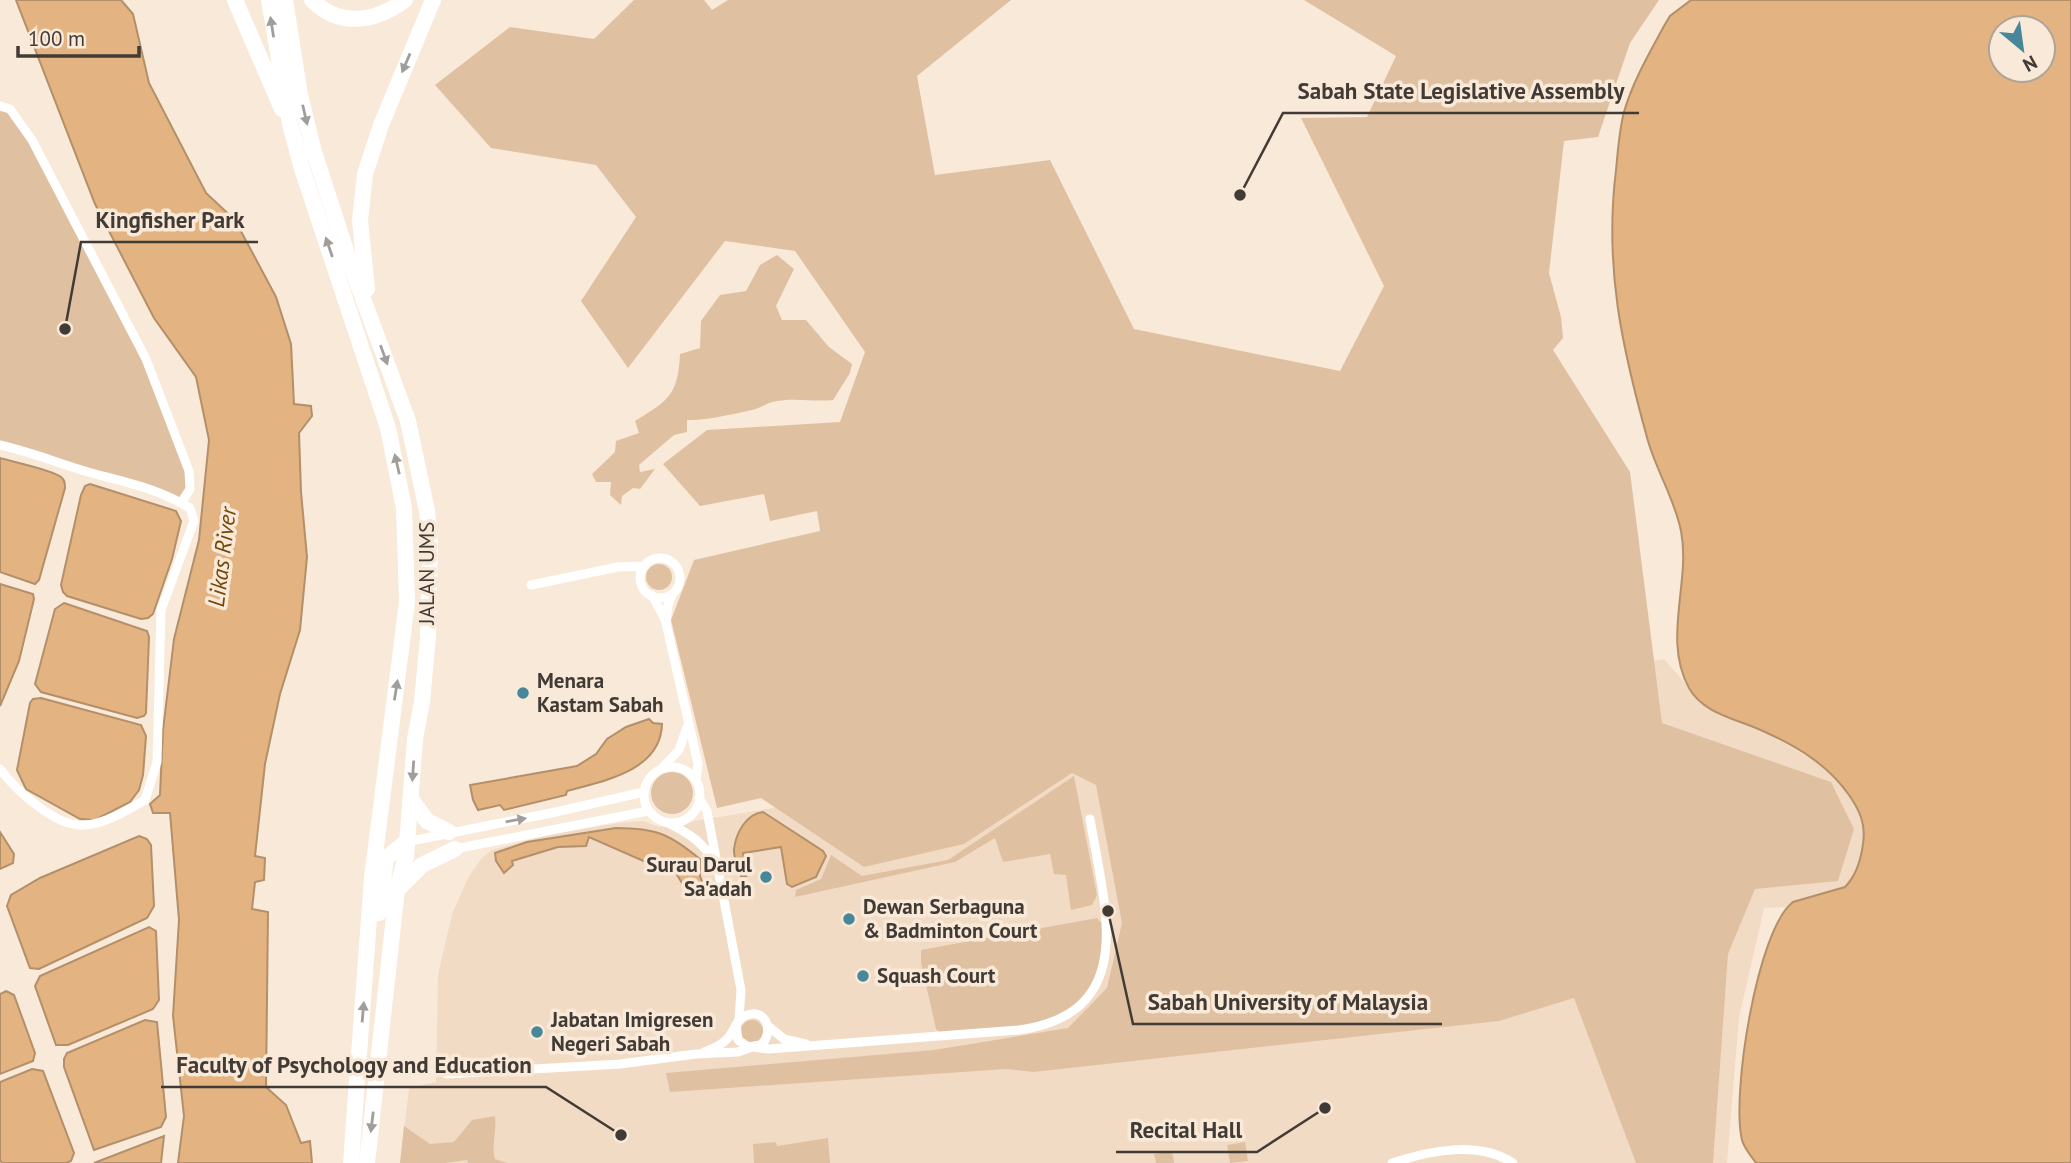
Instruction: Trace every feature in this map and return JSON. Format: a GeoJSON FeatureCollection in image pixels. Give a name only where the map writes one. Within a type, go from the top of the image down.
{"type":"FeatureCollection","features":[{"type":"Feature","properties":{"kind":"highway"},"geometry":{"type":"LineString","coordinates":[[235,0],[276,99],[288,116]]}},
{"type":"Feature","properties":{"kind":"highway","name":"JALAN UMS"},"geometry":{"type":"LineString","coordinates":[[269,0],[288,116],[302,169],[388,428],[404,508],[407,602],[372,878],[351,1163]]}},
{"type":"Feature","properties":{"kind":"highway","name":"JALAN UMS"},"geometry":{"type":"LineString","coordinates":[[285,0],[300,95],[314,152],[350,263],[408,421],[427,511],[430,541],[428,629],[422,702],[415,739],[405,857],[397,889],[367,1163]]}},
{"type":"Feature","properties":{"kind":"highway"},"geometry":{"type":"LineString","coordinates":[[312,0],[321,9],[345,20],[371,19],[392,10],[405,0]]}},
{"type":"Feature","properties":{"kind":"highway"},"geometry":{"type":"LineString","coordinates":[[372,320],[360,221],[365,174],[381,125],[433,0]]}},
{"type":"Feature","properties":{"kind":"highway"},"geometry":{"type":"LineString","coordinates":[[411,799],[427,821],[449,832]]}},
{"type":"Feature","properties":{"kind":"highway"},"geometry":{"type":"LineString","coordinates":[[368,959],[378,927],[386,858],[406,842]]}},
{"type":"Feature","properties":{"kind":"highway"},"geometry":{"type":"LineString","coordinates":[[397,889],[422,865],[455,849]]}},
{"type":"Feature","properties":{"kind":"street"},"geometry":{"type":"LineString","coordinates":[[0,106],[9,109],[32,140],[146,359],[189,471],[190,489],[181,503]]}},
{"type":"Feature","properties":{"kind":"street"},"geometry":{"type":"LineString","coordinates":[[0,445],[33,453],[87,472],[149,487],[190,508],[194,521],[188,544],[161,610],[157,762],[145,800],[126,811],[86,825],[73,825],[35,803],[0,769]]}},
{"type":"Feature","properties":{"kind":"street"},"geometry":{"type":"LineString","coordinates":[[666,623],[668,605],[679,585],[680,575],[672,561],[657,558],[645,566],[641,573],[641,582],[652,595],[666,623],[698,764],[696,781],[699,798],[708,811],[741,990],[738,1040],[744,1045],[769,1049],[1038,1027],[1079,1008],[1088,998],[1105,963],[1108,940],[1090,819]]}},
{"type":"Feature","properties":{"kind":"street"},"geometry":{"type":"LineString","coordinates":[[531,584],[618,567],[645,566]]}},
{"type":"Feature","properties":{"kind":"street"},"geometry":{"type":"LineString","coordinates":[[618,567],[641,582]]}},
{"type":"Feature","properties":{"kind":"street"},"geometry":{"type":"LineString","coordinates":[[652,595],[663,597],[673,593]]}},
{"type":"Feature","properties":{"kind":"street"},"geometry":{"type":"LineString","coordinates":[[687,725],[679,750],[673,759],[651,776],[644,792],[645,803],[654,817],[686,832],[705,847],[718,874]]}},
{"type":"Feature","properties":{"kind":"street"},"geometry":{"type":"LineString","coordinates":[[661,769],[678,768],[689,773],[696,781]]}},
{"type":"Feature","properties":{"kind":"street"},"geometry":{"type":"LineString","coordinates":[[406,842],[644,792]]}},
{"type":"Feature","properties":{"kind":"street"},"geometry":{"type":"LineString","coordinates":[[665,822],[688,818],[696,809],[699,798]]}},
{"type":"Feature","properties":{"kind":"street"},"geometry":{"type":"LineString","coordinates":[[455,849],[648,811]]}},
{"type":"Feature","properties":{"kind":"street"},"geometry":{"type":"LineString","coordinates":[[741,990],[768,1026],[784,1039],[811,1045]]}},
{"type":"Feature","properties":{"kind":"street"},"geometry":{"type":"LineString","coordinates":[[696,1054],[715,1048],[728,1038],[747,1014],[760,1016]]}},
{"type":"Feature","properties":{"kind":"street"},"geometry":{"type":"LineString","coordinates":[[446,1074],[620,1064],[696,1054],[738,1052],[761,1045],[767,1038],[768,1026]]}},
{"type":"Feature","properties":{"kind":"street"},"geometry":{"type":"LineString","coordinates":[[1392,1163],[1460,1149],[1486,1151],[1513,1163]]}},
{"type":"Feature","properties":{"kind":"shaded area"},"geometry":{"type":"Polygon","coordinates":[[[634,0],[704,0],[712,10],[728,0],[1011,0],[917,76],[935,175],[1050,160],[1134,329],[1340,371],[1384,286],[1301,118],[1367,117],[1396,56],[1304,0],[1659,0],[1630,43],[1598,137],[1564,141],[1549,273],[1561,317],[1563,338],[1553,350],[1630,472],[1662,723],[1831,782],[1854,829],[1838,881],[1755,889],[1728,954],[1713,1163],[1636,1163],[1574,998],[1499,1021],[1033,1072],[1006,1069],[670,1092],[666,1073],[934,1050],[1068,1028],[1107,988],[1122,923],[1096,785],[1072,773],[964,844],[864,867],[761,798],[717,808],[671,620],[694,560],[820,531],[817,511],[770,521],[764,494],[700,506],[663,464],[707,430],[840,422],[865,352],[795,251],[725,241],[628,368],[581,301],[636,217],[596,165],[491,148],[435,85],[510,27],[594,39],[634,0]]]}},
{"type":"Feature","properties":{"kind":"shaded area"},"geometry":{"type":"Polygon","coordinates":[[[0,106],[10,109],[32,140],[146,359],[189,471],[190,489],[181,503],[0,445],[0,106]]]}},
{"type":"Feature","properties":{"kind":"shaded area"},"geometry":{"type":"Polygon","coordinates":[[[777,255],[794,269],[776,306],[782,320],[806,320],[829,347],[852,364],[850,373],[833,400],[780,401],[736,413],[687,420],[687,432],[674,435],[639,465],[640,472],[655,469],[640,489],[633,488],[622,496],[621,505],[610,495],[611,482],[596,482],[592,474],[615,452],[616,441],[639,433],[635,421],[670,395],[677,379],[680,354],[700,348],[701,321],[720,295],[746,291],[760,265],[777,255]]]}},
{"type":"Feature","properties":{"kind":"shaded area"},"geometry":{"type":"Polygon","coordinates":[[[659,564],[668,568],[672,577],[668,586],[659,590],[650,586],[646,577],[650,568],[659,564]]]}},
{"type":"Feature","properties":{"kind":"shaded area"},"geometry":{"type":"Polygon","coordinates":[[[1664,659],[1706,707],[1765,732],[1834,775],[1861,815],[1865,830],[1854,875],[1845,886],[1793,902],[1787,907],[1764,908],[1739,1018],[1727,1163],[400,1163],[409,1088],[436,1082],[438,975],[452,914],[469,876],[482,858],[492,850],[547,835],[619,823],[643,821],[659,827],[1664,659]]]}},
{"type":"Feature","properties":{"kind":"shaded area"},"geometry":{"type":"Polygon","coordinates":[[[672,772],[687,778],[693,793],[687,808],[672,814],[657,808],[651,793],[657,778],[672,772]]]}},
{"type":"Feature","properties":{"kind":"shaded area"},"geometry":{"type":"Polygon","coordinates":[[[1074,776],[1097,895],[1092,905],[1071,910],[1066,875],[1054,874],[1050,854],[1003,862],[995,838],[955,862],[795,897],[796,890],[821,879],[831,855],[862,876],[948,860],[1074,776]]]}},
{"type":"Feature","properties":{"kind":"shaded area"},"geometry":{"type":"Polygon","coordinates":[[[1097,918],[1103,925],[1100,962],[1091,986],[1077,1003],[1058,1016],[1036,1024],[942,1034],[936,1029],[921,963],[921,950],[1097,918]]]}},
{"type":"Feature","properties":{"kind":"shaded area"},"geometry":{"type":"Polygon","coordinates":[[[752,1020],[760,1023],[763,1031],[760,1039],[752,1042],[744,1039],[741,1031],[744,1023],[752,1020]]]}},
{"type":"Feature","properties":{"kind":"shaded area"},"geometry":{"type":"Polygon","coordinates":[[[495,1116],[495,1159],[507,1163],[468,1163],[467,1160],[400,1163],[404,1126],[430,1144],[454,1142],[472,1120],[495,1116]]]}},
{"type":"Feature","properties":{"kind":"shaded area"},"geometry":{"type":"Polygon","coordinates":[[[828,1138],[830,1163],[754,1163],[753,1144],[776,1142],[777,1146],[828,1138]]]}},
{"type":"Feature","properties":{"kind":"shaded area"},"geometry":{"type":"Polygon","coordinates":[[[1245,1142],[1248,1161],[1230,1163],[1227,1145],[1245,1142]]]}},
{"type":"Feature","properties":{"kind":"shaded area"},"geometry":{"type":"Polygon","coordinates":[[[1172,1151],[1174,1163],[1156,1163],[1154,1154],[1172,1151]]]}},
{"type":"Feature","properties":{"kind":"water","name":"Likas River"},"geometry":{"type":"Polygon","coordinates":[[[16,0],[121,0],[133,14],[149,83],[206,193],[235,220],[276,297],[291,344],[294,404],[311,406],[312,416],[299,433],[307,557],[300,630],[280,694],[265,764],[255,856],[265,858],[264,880],[255,882],[252,909],[268,912],[266,1087],[286,1105],[301,1143],[310,1141],[312,1163],[178,1163],[184,1116],[173,1016],[179,920],[170,813],[153,813],[150,804],[160,795],[163,730],[174,639],[199,540],[209,440],[196,377],[154,318],[95,204],[16,0]]]}},
{"type":"Feature","properties":{"kind":"water"},"geometry":{"type":"Polygon","coordinates":[[[1691,0],[2071,0],[2071,1163],[1756,1163],[1743,1143],[1740,1088],[1744,1052],[1758,978],[1768,944],[1780,918],[1793,902],[1845,887],[1849,883],[1859,861],[1864,830],[1853,801],[1841,784],[1822,766],[1777,738],[1704,704],[1689,688],[1681,669],[1677,630],[1683,570],[1681,531],[1675,508],[1648,441],[1630,373],[1614,274],[1613,206],[1620,134],[1624,112],[1642,68],[1670,16],[1691,0]]]}},
{"type":"Feature","properties":{"kind":"water"},"geometry":{"type":"Polygon","coordinates":[[[0,458],[50,472],[65,482],[39,580],[35,584],[0,572],[0,458]]]}},
{"type":"Feature","properties":{"kind":"water"},"geometry":{"type":"Polygon","coordinates":[[[90,484],[176,511],[181,521],[172,559],[153,614],[148,618],[141,619],[67,596],[63,592],[61,585],[81,495],[85,486],[90,484]]]}},
{"type":"Feature","properties":{"kind":"water"},"geometry":{"type":"Polygon","coordinates":[[[0,584],[33,594],[34,599],[19,661],[0,706],[0,584]]]}},
{"type":"Feature","properties":{"kind":"water"},"geometry":{"type":"Polygon","coordinates":[[[64,603],[147,631],[149,637],[144,716],[137,718],[41,692],[35,684],[55,609],[64,603]]]}},
{"type":"Feature","properties":{"kind":"water"},"geometry":{"type":"Polygon","coordinates":[[[41,698],[141,725],[146,736],[143,775],[139,790],[130,802],[95,820],[80,819],[26,789],[17,770],[30,703],[33,699],[41,698]]]}},
{"type":"Feature","properties":{"kind":"water"},"geometry":{"type":"Polygon","coordinates":[[[649,719],[653,723],[662,724],[659,740],[652,753],[641,763],[613,778],[567,791],[566,795],[504,810],[500,805],[478,810],[473,800],[470,785],[577,766],[596,754],[607,739],[626,727],[649,719]]]}},
{"type":"Feature","properties":{"kind":"water"},"geometry":{"type":"Polygon","coordinates":[[[763,812],[823,851],[826,856],[816,877],[792,887],[787,884],[781,847],[743,853],[746,876],[741,876],[734,852],[737,837],[747,820],[763,812]]]}},
{"type":"Feature","properties":{"kind":"water"},"geometry":{"type":"Polygon","coordinates":[[[616,828],[642,829],[671,838],[701,860],[700,876],[703,884],[685,888],[674,870],[660,862],[648,863],[589,837],[586,846],[558,847],[512,861],[513,865],[504,873],[496,861],[495,853],[527,842],[616,828]]]}},
{"type":"Feature","properties":{"kind":"water"},"geometry":{"type":"Polygon","coordinates":[[[0,832],[14,854],[13,863],[0,869],[0,832]]]}},
{"type":"Feature","properties":{"kind":"water"},"geometry":{"type":"Polygon","coordinates":[[[139,836],[147,839],[151,845],[154,906],[147,918],[39,969],[30,968],[7,906],[11,895],[40,878],[139,836]]]}},
{"type":"Feature","properties":{"kind":"water"},"geometry":{"type":"Polygon","coordinates":[[[149,927],[156,931],[159,1000],[153,1009],[68,1045],[56,1045],[35,986],[40,976],[149,927]]]}},
{"type":"Feature","properties":{"kind":"water"},"geometry":{"type":"Polygon","coordinates":[[[6,991],[14,995],[35,1053],[33,1061],[0,1074],[0,994],[6,991]]]}},
{"type":"Feature","properties":{"kind":"water"},"geometry":{"type":"Polygon","coordinates":[[[145,1020],[157,1022],[166,1117],[161,1127],[94,1150],[64,1067],[64,1059],[67,1053],[145,1020]]]}},
{"type":"Feature","properties":{"kind":"water"},"geometry":{"type":"Polygon","coordinates":[[[32,1069],[43,1071],[74,1153],[71,1161],[66,1163],[2,1163],[0,1160],[0,1082],[32,1069]]]}},
{"type":"Feature","properties":{"kind":"water"},"geometry":{"type":"Polygon","coordinates":[[[164,1136],[161,1163],[94,1163],[164,1136]]]}},
{"type":"Feature","properties":{"kind":"place","name":"Sabah State Legislative Assembly"},"geometry":{"type":"Point","coordinates":[1240,195]}},
{"type":"Feature","properties":{"kind":"place","name":"Kingfisher Park"},"geometry":{"type":"Point","coordinates":[65,329]}},
{"type":"Feature","properties":{"kind":"place","name":"Menara Kastam Sabah"},"geometry":{"type":"Point","coordinates":[523,693]}},
{"type":"Feature","properties":{"kind":"place","name":"Surau Darul Sa'adah"},"geometry":{"type":"Point","coordinates":[766,877]}},
{"type":"Feature","properties":{"kind":"place","name":"Sabah University of Malaysia"},"geometry":{"type":"Point","coordinates":[1108,911]}},
{"type":"Feature","properties":{"kind":"place","name":"Dewan Serbaguna & Badminton Court"},"geometry":{"type":"Point","coordinates":[849,919]}},
{"type":"Feature","properties":{"kind":"place","name":"Squash Court"},"geometry":{"type":"Point","coordinates":[863,976]}},
{"type":"Feature","properties":{"kind":"place","name":"Jabatan Imigresen Negeri Sabah"},"geometry":{"type":"Point","coordinates":[537,1032]}},
{"type":"Feature","properties":{"kind":"place","name":"Recital Hall"},"geometry":{"type":"Point","coordinates":[1325,1108]}},
{"type":"Feature","properties":{"kind":"place","name":"Faculty of Psychology and Education"},"geometry":{"type":"Point","coordinates":[621,1135]}}]}
